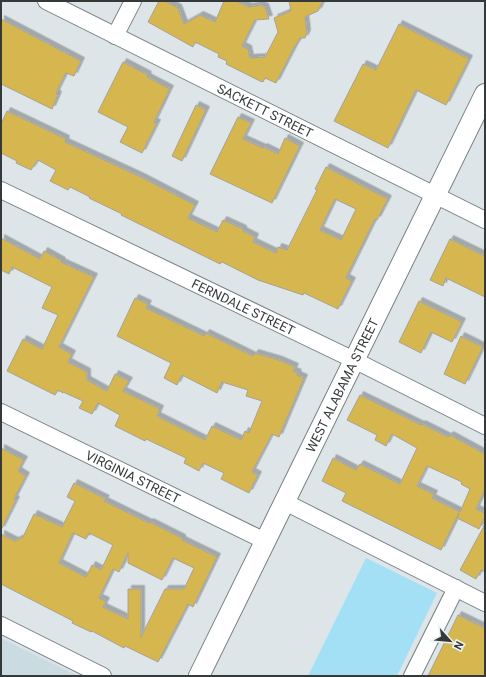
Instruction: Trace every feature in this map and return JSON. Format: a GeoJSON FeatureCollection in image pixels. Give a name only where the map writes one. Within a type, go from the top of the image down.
{"type":"FeatureCollection","features":[{"type":"Feature","properties":{"kind":"street","name":"SACKETT STREET"},"geometry":{"type":"LineString","coordinates":[[46,1],[485,220]]}},
{"type":"Feature","properties":{"kind":"street"},"geometry":{"type":"LineString","coordinates":[[115,36],[133,1]]}},
{"type":"Feature","properties":{"kind":"street","name":"WEST ALABAMA STREET"},"geometry":{"type":"LineString","coordinates":[[199,676],[485,94]]}},
{"type":"Feature","properties":{"kind":"street","name":"FERNDALE STREET"},"geometry":{"type":"LineString","coordinates":[[1,190],[354,360],[485,426]]}},
{"type":"Feature","properties":{"kind":"street","name":"VIRGINIA STREET"},"geometry":{"type":"LineString","coordinates":[[1,412],[265,541]]}},
{"type":"Feature","properties":{"kind":"street"},"geometry":{"type":"LineString","coordinates":[[285,502],[485,603]]}},
{"type":"Feature","properties":{"kind":"street"},"geometry":{"type":"LineString","coordinates":[[412,676],[456,588]]}},
{"type":"Feature","properties":{"kind":"street"},"geometry":{"type":"LineString","coordinates":[[1,625],[103,676]]}},
{"type":"Feature","properties":{"kind":"shaded area"},"geometry":{"type":"Polygon","coordinates":[[[366,558],[437,593],[397,676],[308,676],[366,558]]]}},
{"type":"Feature","properties":{"kind":"shaded area"},"geometry":{"type":"Polygon","coordinates":[[[1,638],[78,676],[1,676],[1,638]]]}},
{"type":"Feature","properties":{"kind":"building"},"geometry":{"type":"Polygon","coordinates":[[[159,1],[165,1],[178,8],[184,24],[200,15],[215,22],[224,1],[236,1],[249,7],[260,5],[265,7],[269,19],[255,20],[242,46],[248,49],[250,58],[265,57],[278,32],[274,18],[291,11],[289,1],[323,1],[318,11],[305,17],[307,33],[305,38],[300,38],[276,83],[265,78],[263,82],[260,81],[226,64],[227,61],[218,57],[219,54],[195,42],[193,47],[148,22],[159,1]]]}},
{"type":"Feature","properties":{"kind":"building"},"geometry":{"type":"Polygon","coordinates":[[[1,19],[81,61],[74,76],[66,73],[56,93],[58,95],[52,109],[1,84],[1,19]]]}},
{"type":"Feature","properties":{"kind":"building"},"geometry":{"type":"Polygon","coordinates":[[[399,24],[469,59],[446,105],[416,90],[388,148],[334,121],[363,64],[376,70],[399,24]]]}},
{"type":"Feature","properties":{"kind":"building"},"geometry":{"type":"Polygon","coordinates":[[[123,62],[170,89],[154,122],[157,123],[142,153],[120,142],[128,127],[98,112],[123,62]]]}},
{"type":"Feature","properties":{"kind":"building"},"geometry":{"type":"Polygon","coordinates":[[[196,105],[206,110],[182,161],[172,156],[196,105]]]}},
{"type":"Feature","properties":{"kind":"building"},"geometry":{"type":"Polygon","coordinates":[[[7,111],[66,139],[65,142],[141,177],[195,205],[188,218],[217,232],[223,220],[243,229],[243,231],[255,237],[253,242],[276,253],[278,247],[287,250],[317,190],[315,189],[326,167],[388,199],[377,220],[375,219],[346,278],[352,281],[338,309],[304,293],[303,295],[258,280],[222,262],[220,264],[121,215],[122,214],[70,187],[68,190],[50,181],[56,170],[38,160],[31,170],[16,163],[17,161],[1,153],[1,124],[7,111]],[[335,199],[320,230],[341,240],[356,209],[335,199]]]}},
{"type":"Feature","properties":{"kind":"building"},"geometry":{"type":"Polygon","coordinates":[[[238,117],[251,123],[243,139],[278,154],[285,138],[300,146],[272,203],[210,174],[238,117]]]}},
{"type":"Feature","properties":{"kind":"building"},"geometry":{"type":"Polygon","coordinates":[[[1,238],[40,259],[44,251],[62,261],[61,262],[94,277],[59,347],[72,354],[68,362],[87,372],[87,380],[107,391],[115,374],[129,381],[123,391],[160,409],[157,416],[205,440],[212,426],[241,440],[245,431],[249,433],[262,401],[246,396],[248,390],[222,382],[217,393],[182,375],[177,385],[164,378],[171,363],[117,336],[135,298],[148,304],[146,308],[204,336],[206,333],[253,356],[255,353],[279,360],[295,367],[293,371],[298,373],[297,375],[304,378],[279,437],[272,434],[252,472],[258,475],[249,493],[221,479],[224,473],[203,463],[199,471],[184,463],[186,458],[146,439],[145,441],[115,426],[120,415],[98,403],[92,414],[79,408],[83,401],[58,390],[55,395],[7,371],[23,339],[42,349],[58,315],[42,308],[52,287],[12,267],[9,274],[1,270],[1,238]]]}},
{"type":"Feature","properties":{"kind":"building"},"geometry":{"type":"Polygon","coordinates":[[[450,239],[485,256],[485,297],[446,278],[443,286],[430,280],[450,239]]]}},
{"type":"Feature","properties":{"kind":"building"},"geometry":{"type":"Polygon","coordinates":[[[419,301],[462,322],[452,342],[431,332],[421,353],[399,342],[419,301]]]}},
{"type":"Feature","properties":{"kind":"building"},"geometry":{"type":"Polygon","coordinates":[[[461,336],[483,347],[465,384],[444,374],[461,336]]]}},
{"type":"Feature","properties":{"kind":"building"},"geometry":{"type":"Polygon","coordinates":[[[360,395],[448,437],[450,435],[485,454],[485,490],[476,509],[485,513],[485,517],[479,529],[457,518],[459,513],[441,550],[342,501],[346,493],[322,481],[333,458],[356,470],[360,464],[400,484],[417,448],[392,434],[386,446],[375,440],[377,435],[347,420],[360,395]],[[427,466],[417,486],[434,494],[432,498],[460,512],[470,489],[461,484],[462,482],[427,466]]]}},
{"type":"Feature","properties":{"kind":"building"},"geometry":{"type":"Polygon","coordinates":[[[1,448],[24,460],[18,471],[26,476],[14,499],[16,500],[1,530],[1,448]]]}},
{"type":"Feature","properties":{"kind":"building"},"geometry":{"type":"Polygon","coordinates":[[[74,483],[106,499],[104,501],[149,523],[150,522],[217,557],[193,607],[188,604],[158,662],[125,646],[124,648],[92,631],[91,632],[72,623],[73,621],[1,584],[1,534],[15,541],[23,537],[34,514],[62,527],[75,501],[67,497],[74,483]],[[73,533],[59,563],[86,577],[92,565],[101,570],[113,545],[89,533],[86,539],[73,533]],[[128,553],[119,572],[113,569],[99,598],[106,601],[103,607],[128,619],[128,589],[141,589],[141,637],[165,589],[184,589],[194,568],[173,558],[162,580],[128,563],[128,553]]]}},
{"type":"Feature","properties":{"kind":"building"},"geometry":{"type":"Polygon","coordinates":[[[485,524],[485,572],[481,570],[476,579],[460,570],[485,524]]]}},
{"type":"Feature","properties":{"kind":"building"},"geometry":{"type":"Polygon","coordinates":[[[458,615],[485,628],[485,676],[428,676],[458,615]]]}}]}
